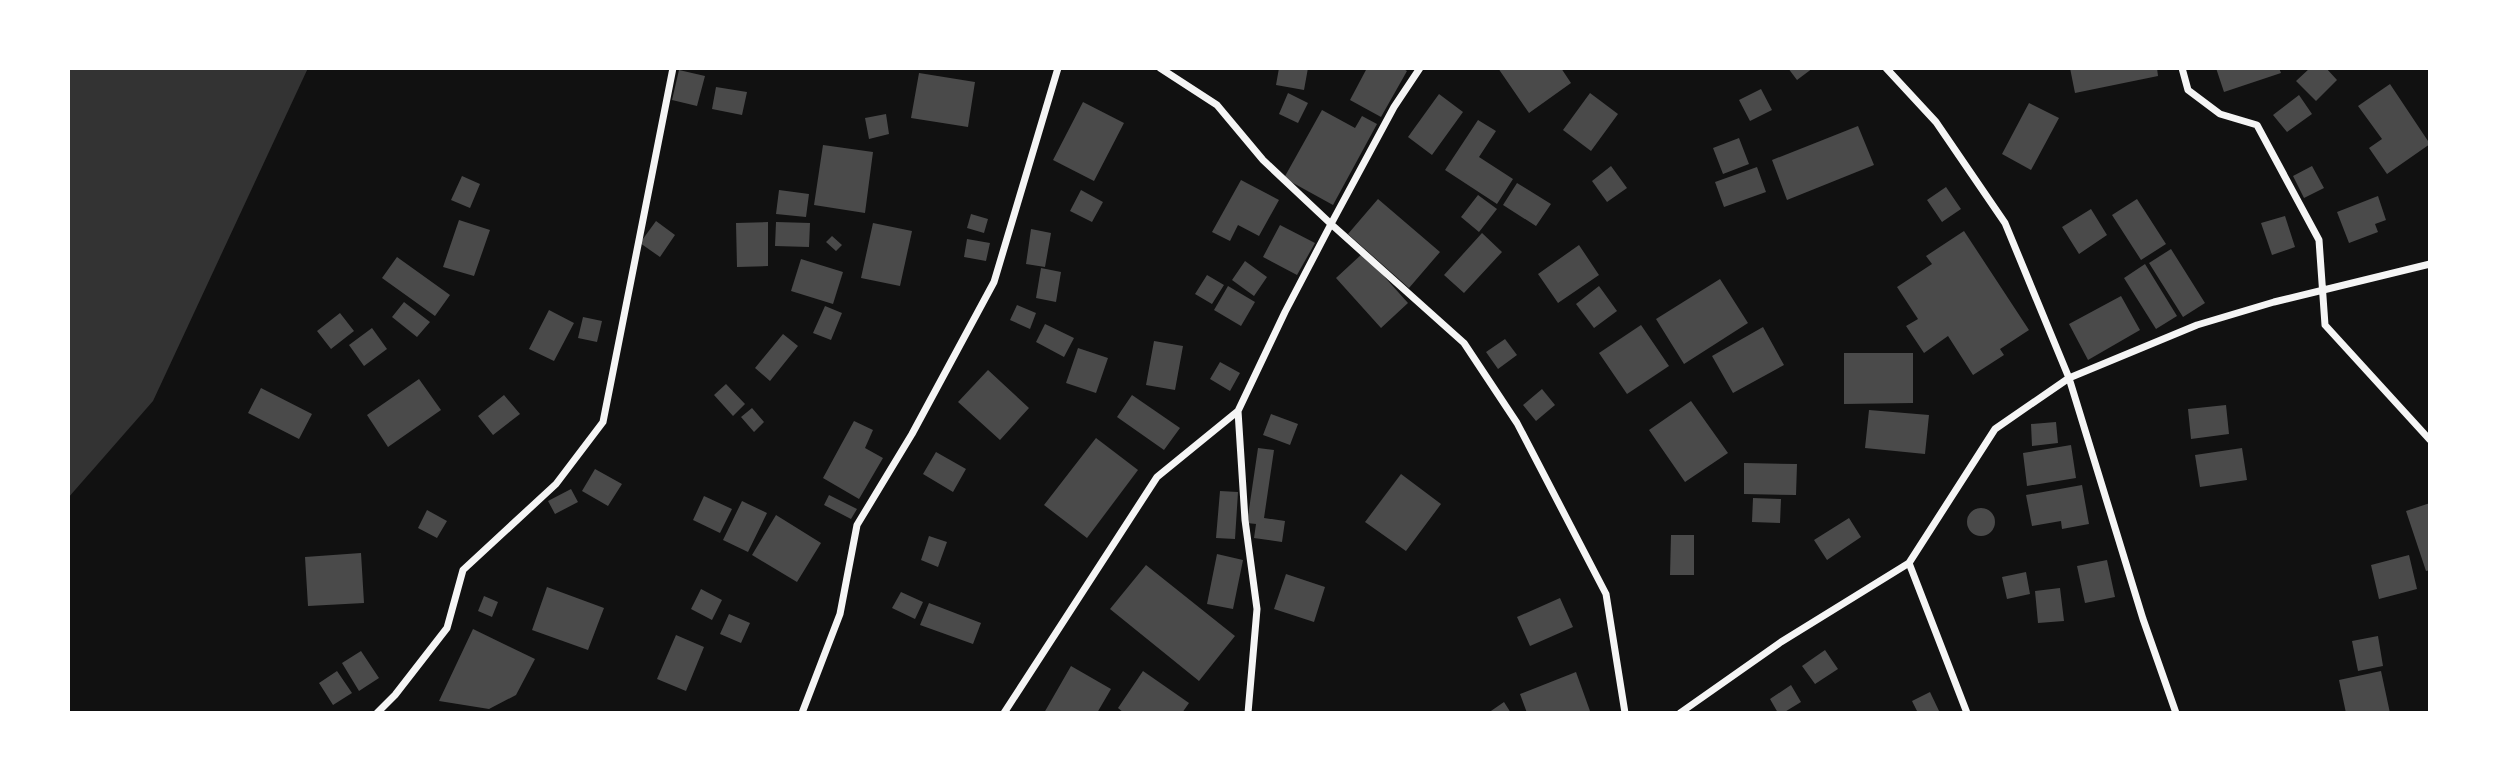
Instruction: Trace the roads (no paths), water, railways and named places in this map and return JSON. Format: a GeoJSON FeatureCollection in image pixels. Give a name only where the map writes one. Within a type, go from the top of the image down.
{"type":"FeatureCollection","features":[{"type":"Feature","properties":{"kind":"street"},"geometry":{"type":"LineString","coordinates":[[377,713],[395,695],[447,628],[463,569],[556,484],[603,422],[673,68]]}},
{"type":"Feature","properties":{"kind":"street"},"geometry":{"type":"LineString","coordinates":[[802,713],[840,614],[857,526],[912,434],[993,282],[1058,68]]}},
{"type":"Feature","properties":{"kind":"street"},"geometry":{"type":"LineString","coordinates":[[1160,68],[1217,105],[1263,160],[1331,225],[1464,343],[1517,423],[1606,594],[1625,713]]}},
{"type":"Feature","properties":{"kind":"street"},"geometry":{"type":"LineString","coordinates":[[1004,713],[1157,477],[1238,411],[1285,312],[1331,225],[1394,107],[1420,68]]}},
{"type":"Feature","properties":{"kind":"street"},"geometry":{"type":"LineString","coordinates":[[1886,68],[1936,122],[2005,223],[2069,378],[2143,620],[2176,713]]}},
{"type":"Feature","properties":{"kind":"street"},"geometry":{"type":"LineString","coordinates":[[2182,68],[2188,90],[2220,114],[2257,125],[2319,240],[2325,325],[2430,440]]}},
{"type":"Feature","properties":{"kind":"street"},"geometry":{"type":"LineString","coordinates":[[1680,713],[1782,642],[1909,563],[1995,429],[2069,378],[2197,325],[2274,302],[2430,264]]}},
{"type":"Feature","properties":{"kind":"street"},"geometry":{"type":"LineString","coordinates":[[1238,411],[1245,520],[1257,609],[1248,713]]}},
{"type":"Feature","properties":{"kind":"street"},"geometry":{"type":"LineString","coordinates":[[1909,563],[1967,713]]}}]}
